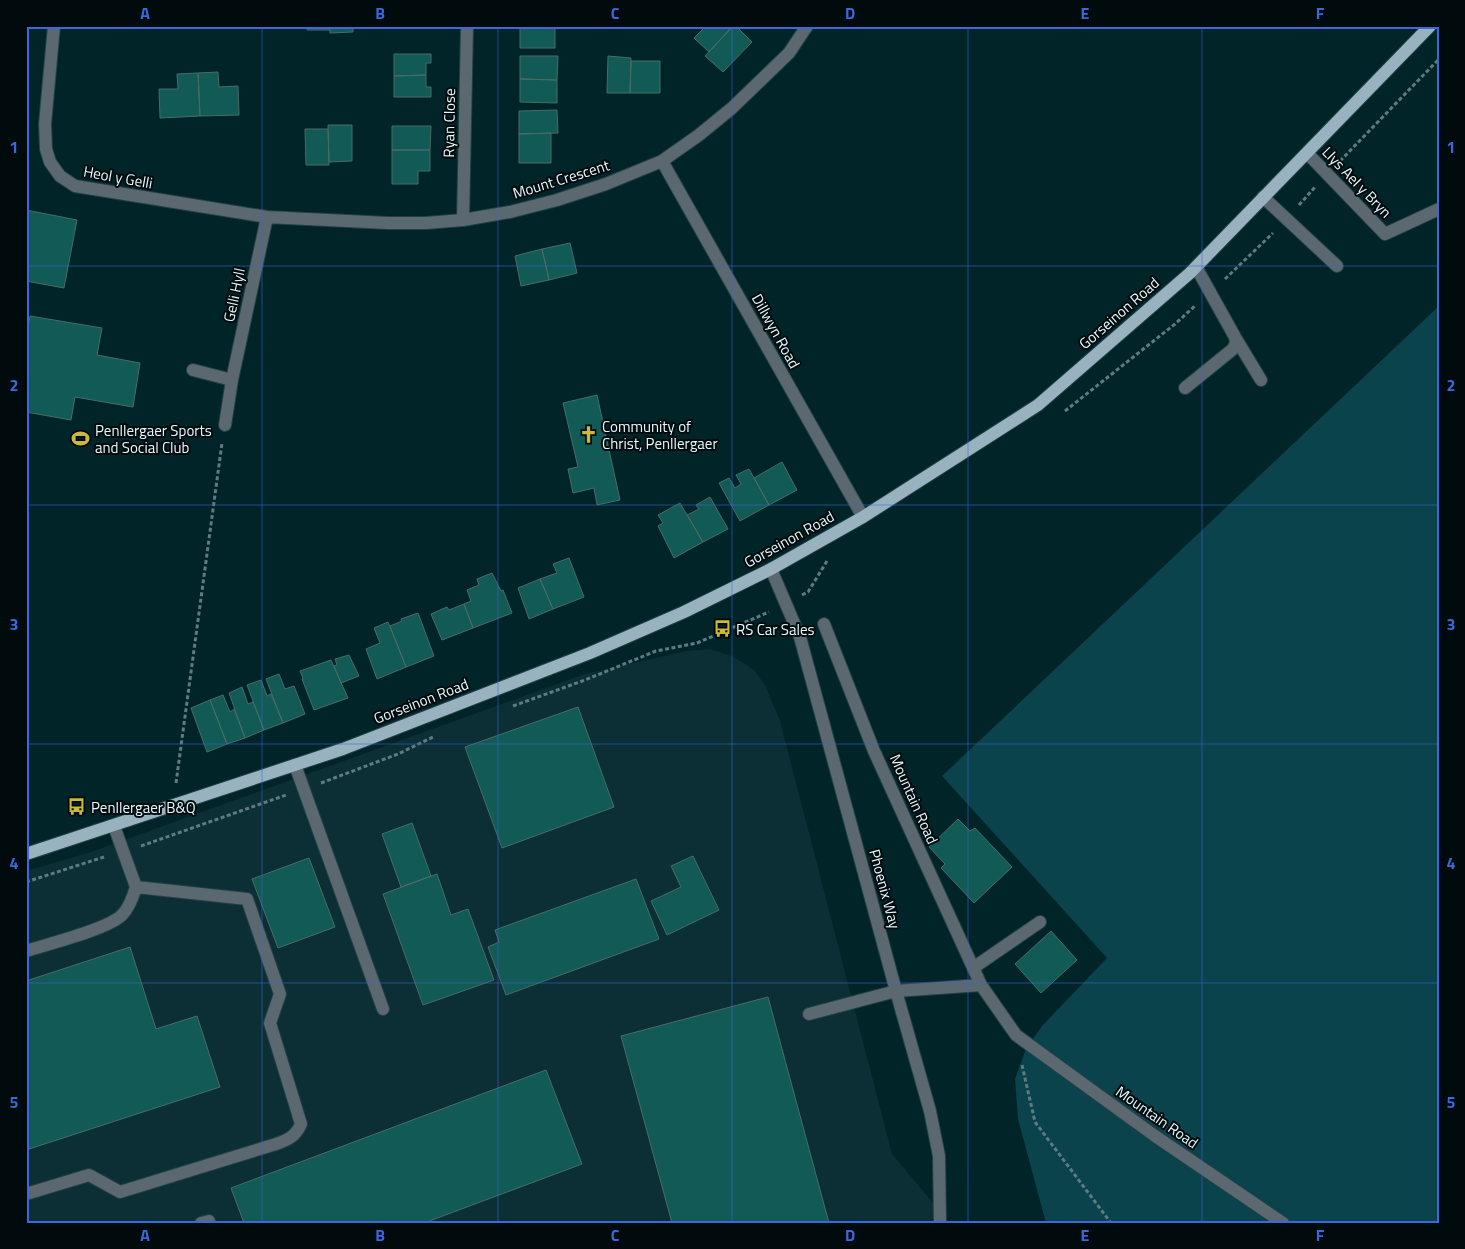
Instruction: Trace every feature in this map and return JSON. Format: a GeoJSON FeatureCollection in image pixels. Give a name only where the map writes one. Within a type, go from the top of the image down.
{"type":"FeatureCollection","features":[{"type":"Feature","properties":{"kind":"main road","name":"Gorseinon Road"},"geometry":{"type":"LineString","coordinates":[[26,854],[173,807],[352,745],[590,653],[684,612],[771,569],[863,517],[1038,405],[1196,267],[1430,26]]}},
{"type":"Feature","properties":{"kind":"street","name":"Heol y Gelli"},"geometry":{"type":"LineString","coordinates":[[54,26],[45,137],[48,156],[60,176],[75,186],[267,217]]}},
{"type":"Feature","properties":{"kind":"street","name":"Ryan Close"},"geometry":{"type":"LineString","coordinates":[[463,220],[467,26]]}},
{"type":"Feature","properties":{"kind":"street","name":"Mount Crescent"},"geometry":{"type":"LineString","coordinates":[[267,217],[388,223],[426,223],[463,220],[510,212],[557,200],[606,184],[662,161],[699,135],[732,108],[789,53],[807,26]]}},
{"type":"Feature","properties":{"kind":"street","name":"Llys Ael y Bryn"},"geometry":{"type":"LineString","coordinates":[[1307,153],[1385,234],[1439,209]]}},
{"type":"Feature","properties":{"kind":"street","name":"Dillwyn Road"},"geometry":{"type":"LineString","coordinates":[[662,161],[863,517]]}},
{"type":"Feature","properties":{"kind":"street"},"geometry":{"type":"LineString","coordinates":[[1263,198],[1337,266]]}},
{"type":"Feature","properties":{"kind":"street","name":"Gelli Hyll"},"geometry":{"type":"LineString","coordinates":[[225,425],[232,380],[267,217]]}},
{"type":"Feature","properties":{"kind":"street"},"geometry":{"type":"LineString","coordinates":[[1196,267],[1261,380]]}},
{"type":"Feature","properties":{"kind":"street"},"geometry":{"type":"LineString","coordinates":[[1185,388],[1233,349],[1236,343],[1235,337]]}},
{"type":"Feature","properties":{"kind":"street"},"geometry":{"type":"LineString","coordinates":[[193,370],[232,380]]}},
{"type":"Feature","properties":{"kind":"street","name":"Phoenix Way"},"geometry":{"type":"LineString","coordinates":[[771,569],[800,637],[930,1110],[938,1142],[940,1223]]}},
{"type":"Feature","properties":{"kind":"street","name":"Mountain Road"},"geometry":{"type":"LineString","coordinates":[[824,624],[874,752],[980,985],[1016,1035],[1155,1136],[1283,1223]]}},
{"type":"Feature","properties":{"kind":"street"},"geometry":{"type":"LineString","coordinates":[[295,765],[383,1009]]}},
{"type":"Feature","properties":{"kind":"street"},"geometry":{"type":"LineString","coordinates":[[26,950],[97,928],[115,920],[126,909],[136,887],[114,826]]}},
{"type":"Feature","properties":{"kind":"street"},"geometry":{"type":"LineString","coordinates":[[26,1194],[89,1175],[120,1192],[276,1144],[292,1137],[301,1124],[270,1023],[280,994],[247,899],[136,887]]}},
{"type":"Feature","properties":{"kind":"street"},"geometry":{"type":"LineString","coordinates":[[973,968],[1040,922]]}},
{"type":"Feature","properties":{"kind":"street"},"geometry":{"type":"LineString","coordinates":[[809,1014],[896,991],[980,985]]}},
{"type":"Feature","properties":{"kind":"path"},"geometry":{"type":"LineString","coordinates":[[1058,416],[1175,324],[1264,242],[1439,59]]}},
{"type":"Feature","properties":{"kind":"path"},"geometry":{"type":"LineString","coordinates":[[173,807],[225,425]]}},
{"type":"Feature","properties":{"kind":"path"},"geometry":{"type":"LineString","coordinates":[[504,710],[656,651],[697,643],[756,618],[808,592],[829,559]]}},
{"type":"Feature","properties":{"kind":"path"},"geometry":{"type":"LineString","coordinates":[[26,882],[305,789],[398,754],[442,733]]}},
{"type":"Feature","properties":{"kind":"path"},"geometry":{"type":"LineString","coordinates":[[1016,1035],[1035,1122],[1111,1223]]}},
{"type":"Feature","properties":{"kind":"shaded area"},"geometry":{"type":"Polygon","coordinates":[[[1439,306],[1439,1223],[1046,1223],[1018,1119],[1015,1079],[1026,1049],[1042,1026],[1107,958],[942,776],[1439,306]]]}},
{"type":"Feature","properties":{"kind":"shaded area"},"geometry":{"type":"Polygon","coordinates":[[[710,649],[734,657],[754,670],[765,685],[780,721],[892,1154],[950,1223],[26,1223],[26,871],[91,852],[585,674],[686,651],[710,649]]]}},
{"type":"Feature","properties":{"kind":"building"},"geometry":{"type":"Polygon","coordinates":[[[307,26],[330,26],[330,30],[307,30],[307,26]]]}},
{"type":"Feature","properties":{"kind":"building"},"geometry":{"type":"Polygon","coordinates":[[[330,26],[353,26],[353,32],[330,33],[330,26]]]}},
{"type":"Feature","properties":{"kind":"building"},"geometry":{"type":"Polygon","coordinates":[[[520,26],[555,26],[555,48],[520,48],[520,26]]]}},
{"type":"Feature","properties":{"kind":"building"},"geometry":{"type":"Polygon","coordinates":[[[706,26],[733,26],[709,52],[694,38],[706,26]]]}},
{"type":"Feature","properties":{"kind":"building"},"geometry":{"type":"Polygon","coordinates":[[[733,26],[736,26],[752,42],[723,72],[705,56],[733,26]]]}},
{"type":"Feature","properties":{"kind":"building"},"geometry":{"type":"Polygon","coordinates":[[[394,54],[431,54],[431,63],[426,63],[426,75],[394,76],[394,54]]]}},
{"type":"Feature","properties":{"kind":"building"},"geometry":{"type":"Polygon","coordinates":[[[520,56],[558,56],[557,80],[520,79],[520,56]]]}},
{"type":"Feature","properties":{"kind":"building"},"geometry":{"type":"Polygon","coordinates":[[[608,56],[631,58],[630,93],[607,93],[608,56]]]}},
{"type":"Feature","properties":{"kind":"building"},"geometry":{"type":"Polygon","coordinates":[[[631,61],[660,61],[660,93],[630,93],[631,61]]]}},
{"type":"Feature","properties":{"kind":"building"},"geometry":{"type":"Polygon","coordinates":[[[218,72],[219,87],[238,86],[239,115],[200,116],[198,73],[218,72]]]}},
{"type":"Feature","properties":{"kind":"building"},"geometry":{"type":"Polygon","coordinates":[[[198,73],[200,116],[160,118],[159,89],[178,89],[177,74],[198,73]]]}},
{"type":"Feature","properties":{"kind":"building"},"geometry":{"type":"Polygon","coordinates":[[[426,75],[426,87],[431,87],[431,97],[394,97],[394,76],[426,75]]]}},
{"type":"Feature","properties":{"kind":"building"},"geometry":{"type":"Polygon","coordinates":[[[520,79],[557,80],[557,103],[520,102],[520,79]]]}},
{"type":"Feature","properties":{"kind":"building"},"geometry":{"type":"Polygon","coordinates":[[[557,110],[558,133],[519,134],[519,111],[557,110]]]}},
{"type":"Feature","properties":{"kind":"building"},"geometry":{"type":"Polygon","coordinates":[[[328,125],[352,125],[352,161],[329,162],[328,125]]]}},
{"type":"Feature","properties":{"kind":"building"},"geometry":{"type":"Polygon","coordinates":[[[392,126],[431,126],[430,150],[392,150],[392,126]]]}},
{"type":"Feature","properties":{"kind":"building"},"geometry":{"type":"Polygon","coordinates":[[[305,129],[328,129],[329,165],[306,165],[305,129]]]}},
{"type":"Feature","properties":{"kind":"building"},"geometry":{"type":"Polygon","coordinates":[[[551,133],[551,163],[519,163],[519,134],[551,133]]]}},
{"type":"Feature","properties":{"kind":"building"},"geometry":{"type":"Polygon","coordinates":[[[392,150],[430,150],[430,171],[418,171],[418,184],[392,184],[392,150]]]}},
{"type":"Feature","properties":{"kind":"building"},"geometry":{"type":"Polygon","coordinates":[[[26,210],[77,220],[64,288],[26,281],[26,210]]]}},
{"type":"Feature","properties":{"kind":"building"},"geometry":{"type":"Polygon","coordinates":[[[570,243],[577,273],[549,280],[542,249],[570,243]]]}},
{"type":"Feature","properties":{"kind":"building"},"geometry":{"type":"Polygon","coordinates":[[[542,249],[549,280],[521,286],[515,256],[542,249]]]}},
{"type":"Feature","properties":{"kind":"building"},"geometry":{"type":"Polygon","coordinates":[[[30,316],[102,328],[97,355],[140,363],[133,407],[75,397],[71,420],[26,412],[26,339],[30,316]]]}},
{"type":"Feature","properties":{"kind":"building","name":"Community of Christ, Penllergaer"},"geometry":{"type":"Polygon","coordinates":[[[597,395],[620,500],[597,505],[594,488],[573,493],[568,469],[578,467],[563,403],[597,395]]]}},
{"type":"Feature","properties":{"kind":"building"},"geometry":{"type":"Polygon","coordinates":[[[782,462],[797,490],[769,505],[754,478],[782,462]]]}},
{"type":"Feature","properties":{"kind":"building"},"geometry":{"type":"Polygon","coordinates":[[[749,469],[769,505],[740,521],[719,483],[729,478],[735,488],[741,484],[736,475],[749,469]]]}},
{"type":"Feature","properties":{"kind":"building"},"geometry":{"type":"Polygon","coordinates":[[[710,497],[728,529],[703,542],[687,515],[699,509],[696,505],[710,497]]]}},
{"type":"Feature","properties":{"kind":"building"},"geometry":{"type":"Polygon","coordinates":[[[680,503],[703,542],[674,558],[658,526],[663,523],[658,515],[680,503]]]}},
{"type":"Feature","properties":{"kind":"building"},"geometry":{"type":"Polygon","coordinates":[[[569,558],[584,597],[553,609],[540,579],[557,573],[553,564],[569,558]]]}},
{"type":"Feature","properties":{"kind":"building"},"geometry":{"type":"Polygon","coordinates":[[[492,573],[501,591],[503,590],[512,613],[473,628],[464,604],[471,601],[467,590],[479,585],[477,579],[492,573]]]}},
{"type":"Feature","properties":{"kind":"building"},"geometry":{"type":"Polygon","coordinates":[[[540,579],[553,609],[529,619],[518,588],[540,579]]]}},
{"type":"Feature","properties":{"kind":"building"},"geometry":{"type":"Polygon","coordinates":[[[464,604],[473,628],[442,640],[431,614],[447,607],[449,610],[464,604]]]}},
{"type":"Feature","properties":{"kind":"building"},"geometry":{"type":"Polygon","coordinates":[[[418,613],[434,656],[406,667],[390,626],[402,621],[401,619],[418,613]]]}},
{"type":"Feature","properties":{"kind":"building"},"geometry":{"type":"Polygon","coordinates":[[[388,622],[406,667],[377,679],[366,649],[380,643],[374,628],[388,622]]]}},
{"type":"Feature","properties":{"kind":"building"},"geometry":{"type":"Polygon","coordinates":[[[349,655],[359,676],[341,683],[334,666],[337,665],[335,659],[349,655]]]}},
{"type":"Feature","properties":{"kind":"building"},"geometry":{"type":"Polygon","coordinates":[[[331,660],[348,698],[314,710],[300,671],[331,660]]]}},
{"type":"Feature","properties":{"kind":"building"},"geometry":{"type":"Polygon","coordinates":[[[279,674],[285,689],[294,686],[305,714],[283,723],[266,679],[279,674]]]}},
{"type":"Feature","properties":{"kind":"building"},"geometry":{"type":"Polygon","coordinates":[[[261,680],[267,696],[271,694],[283,723],[264,730],[247,685],[261,680]]]}},
{"type":"Feature","properties":{"kind":"building"},"geometry":{"type":"Polygon","coordinates":[[[242,687],[248,704],[253,702],[264,730],[245,738],[229,693],[242,687]]]}},
{"type":"Feature","properties":{"kind":"building"},"geometry":{"type":"Polygon","coordinates":[[[223,695],[230,712],[234,709],[245,738],[227,744],[210,700],[223,695]]]}},
{"type":"Feature","properties":{"kind":"building"},"geometry":{"type":"Polygon","coordinates":[[[210,700],[227,744],[207,752],[191,708],[210,700]]]}},
{"type":"Feature","properties":{"kind":"building"},"geometry":{"type":"Polygon","coordinates":[[[578,707],[614,807],[502,848],[465,747],[578,707]]]}},
{"type":"Feature","properties":{"kind":"building"},"geometry":{"type":"Polygon","coordinates":[[[958,819],[970,831],[975,828],[1012,867],[974,903],[941,868],[945,864],[929,847],[958,819]]]}},
{"type":"Feature","properties":{"kind":"building"},"geometry":{"type":"Polygon","coordinates":[[[412,823],[431,876],[401,887],[382,834],[412,823]]]}},
{"type":"Feature","properties":{"kind":"building"},"geometry":{"type":"Polygon","coordinates":[[[693,856],[719,910],[667,935],[651,901],[681,887],[671,866],[693,856]]]}},
{"type":"Feature","properties":{"kind":"building"},"geometry":{"type":"Polygon","coordinates":[[[309,858],[335,927],[278,948],[252,879],[309,858]]]}},
{"type":"Feature","properties":{"kind":"building"},"geometry":{"type":"Polygon","coordinates":[[[437,874],[451,915],[468,909],[494,980],[423,1005],[383,894],[437,874]]]}},
{"type":"Feature","properties":{"kind":"building"},"geometry":{"type":"Polygon","coordinates":[[[636,879],[659,939],[506,995],[488,947],[499,942],[495,930],[636,879]]]}},
{"type":"Feature","properties":{"kind":"building"},"geometry":{"type":"Polygon","coordinates":[[[1051,931],[1077,960],[1041,993],[1015,964],[1051,931]]]}},
{"type":"Feature","properties":{"kind":"building"},"geometry":{"type":"Polygon","coordinates":[[[130,947],[156,1029],[197,1016],[220,1087],[26,1150],[26,981],[130,947]]]}},
{"type":"Feature","properties":{"kind":"building"},"geometry":{"type":"Polygon","coordinates":[[[768,997],[829,1223],[672,1223],[621,1036],[768,997]]]}},
{"type":"Feature","properties":{"kind":"building"},"geometry":{"type":"Polygon","coordinates":[[[546,1070],[582,1164],[424,1223],[244,1223],[231,1188],[546,1070]]]}},
{"type":"Feature","properties":{"kind":"place","name":"Community of Christ, Penllergaer"},"geometry":{"type":"Point","coordinates":[588,435]}},
{"type":"Feature","properties":{"kind":"place","name":"Penllergaer Sports and Social Club"},"geometry":{"type":"Point","coordinates":[81,439]}},
{"type":"Feature","properties":{"kind":"place","name":"RS Car Sales"},"geometry":{"type":"Point","coordinates":[722,629]}},
{"type":"Feature","properties":{"kind":"place","name":"Penllergaer B&Q"},"geometry":{"type":"Point","coordinates":[77,807]}}]}
